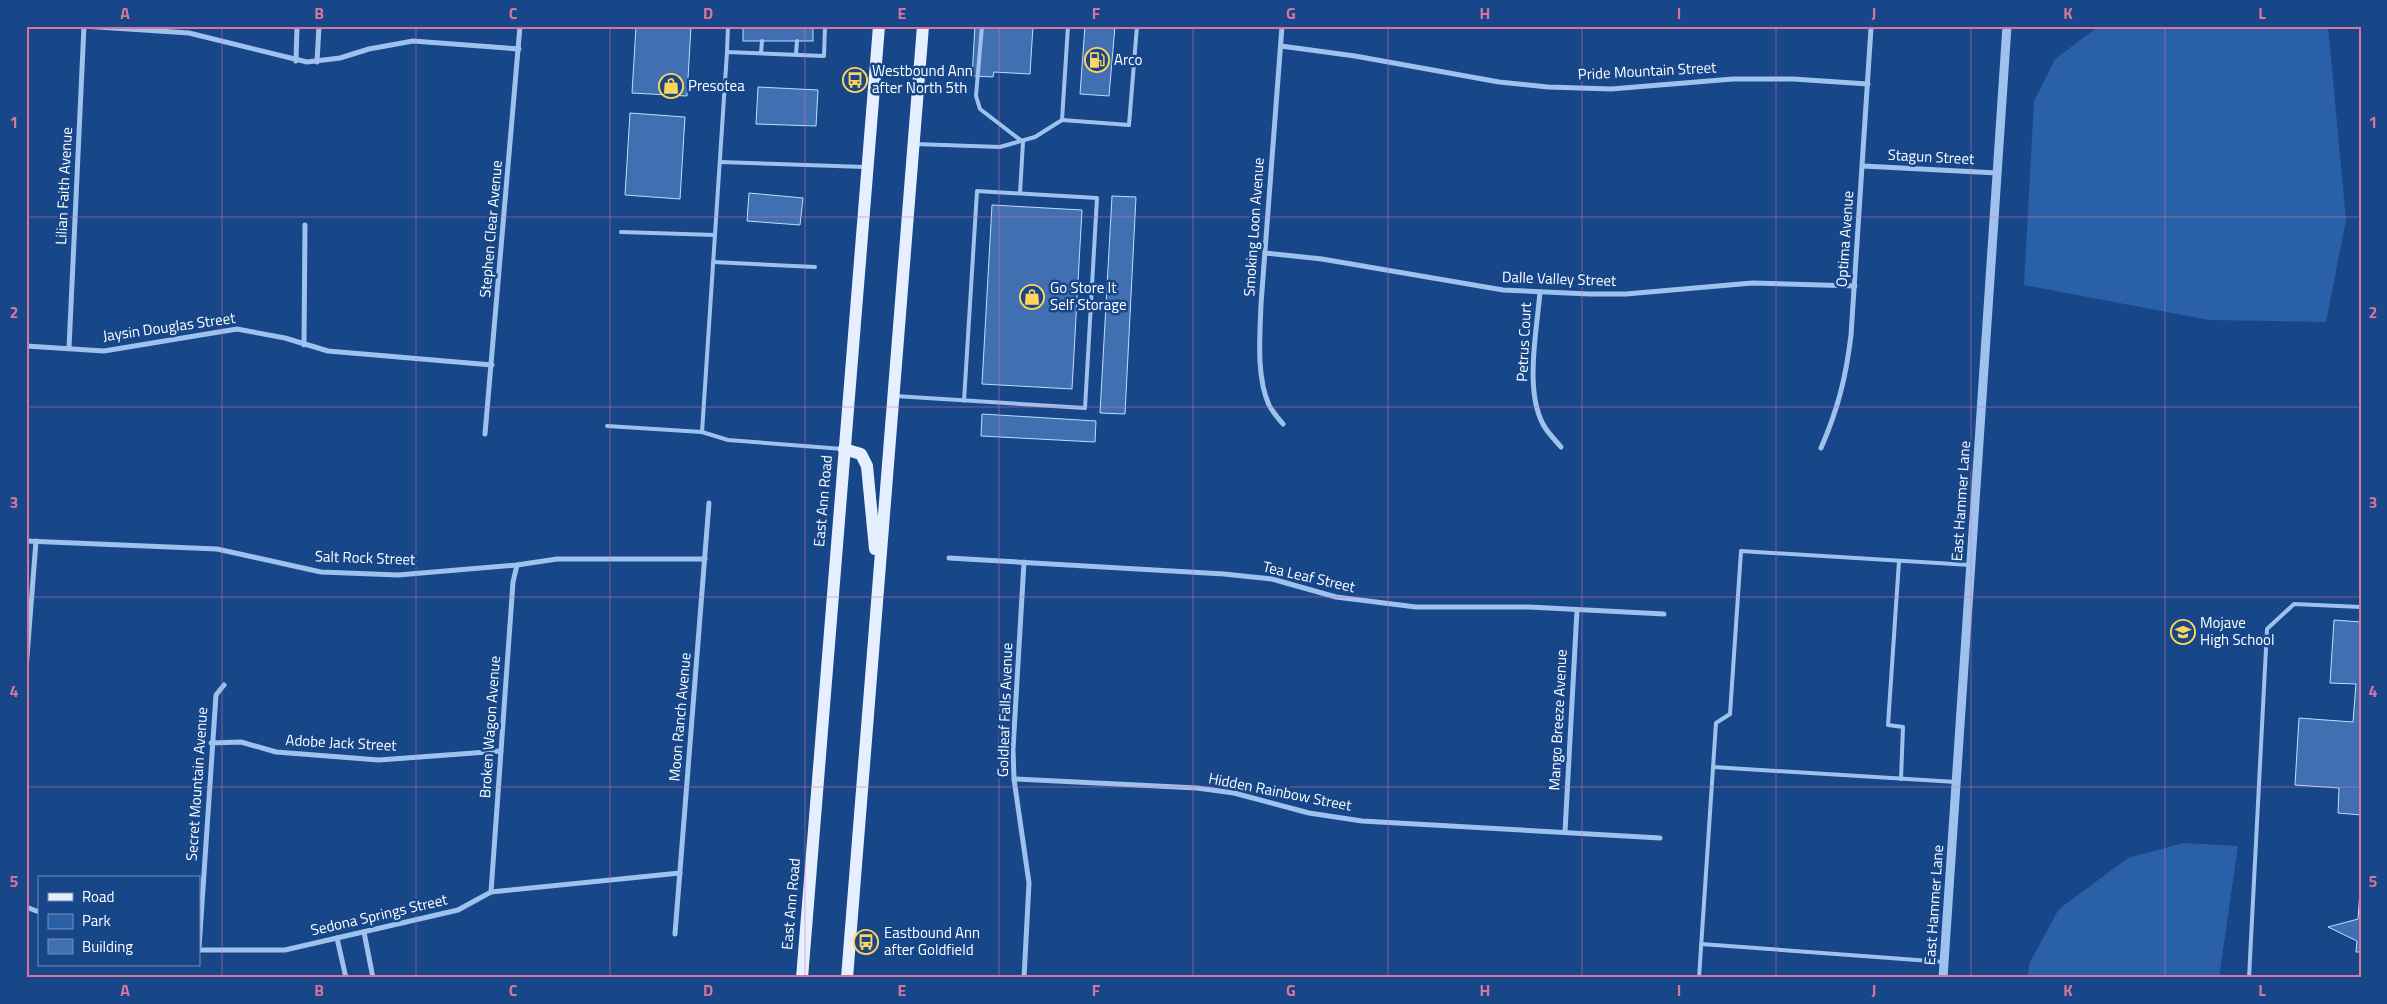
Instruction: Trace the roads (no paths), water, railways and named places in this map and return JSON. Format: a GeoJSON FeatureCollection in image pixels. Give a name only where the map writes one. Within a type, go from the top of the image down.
{"type":"FeatureCollection","features":[{"type":"Feature","properties":{"kind":"main road","name":"East Ann Road"},"geometry":{"type":"LineString","coordinates":[[802,978],[866,167],[879,26]]}},
{"type":"Feature","properties":{"kind":"main road"},"geometry":{"type":"LineString","coordinates":[[847,978],[923,26]]}},
{"type":"Feature","properties":{"kind":"main road"},"geometry":{"type":"LineString","coordinates":[[844,449],[861,454],[867,466],[879,576]]}},
{"type":"Feature","properties":{"kind":"street"},"geometry":{"type":"LineString","coordinates":[[83,26],[189,33],[296,61],[317,62],[340,58],[368,49],[413,41],[519,49]]}},
{"type":"Feature","properties":{"kind":"street","name":"Lilian Faith Avenue"},"geometry":{"type":"LineString","coordinates":[[70,348],[83,26]]}},
{"type":"Feature","properties":{"kind":"street"},"geometry":{"type":"LineString","coordinates":[[296,61],[297,26]]}},
{"type":"Feature","properties":{"kind":"street"},"geometry":{"type":"LineString","coordinates":[[317,62],[318,26]]}},
{"type":"Feature","properties":{"kind":"street","name":"Stephen Clear Avenue"},"geometry":{"type":"LineString","coordinates":[[484,434],[492,365],[520,26]]}},
{"type":"Feature","properties":{"kind":"street","name":"Smoking Loon Avenue"},"geometry":{"type":"LineString","coordinates":[[1282,26],[1261,304],[1260,364],[1269,404],[1283,424]]}},
{"type":"Feature","properties":{"kind":"street","name":"East Hammer Lane"},"geometry":{"type":"LineString","coordinates":[[1943,978],[2007,26]]}},
{"type":"Feature","properties":{"kind":"street","name":"Optima Avenue"},"geometry":{"type":"LineString","coordinates":[[1821,448],[1836,414],[1846,377],[1863,166],[1871,28]]}},
{"type":"Feature","properties":{"kind":"street","name":"Pride Mountain Street"},"geometry":{"type":"LineString","coordinates":[[1281,46],[1355,56],[1499,82],[1548,87],[1610,89],[1733,80],[1793,79],[1868,84]]}},
{"type":"Feature","properties":{"kind":"street","name":"Stagun Street"},"geometry":{"type":"LineString","coordinates":[[1863,166],[1998,173]]}},
{"type":"Feature","properties":{"kind":"street"},"geometry":{"type":"LineString","coordinates":[[304,345],[305,225]]}},
{"type":"Feature","properties":{"kind":"street","name":"Dalle Valley Street"},"geometry":{"type":"LineString","coordinates":[[1265,253],[1322,259],[1503,290],[1626,294],[1752,283],[1854,286]]}},
{"type":"Feature","properties":{"kind":"street","name":"Petrus Court"},"geometry":{"type":"LineString","coordinates":[[1540,292],[1534,389],[1545,428],[1561,446]]}},
{"type":"Feature","properties":{"kind":"street","name":"Jaysin Douglas Street"},"geometry":{"type":"LineString","coordinates":[[26,346],[104,351],[237,329],[285,338],[328,351],[492,365]]}},
{"type":"Feature","properties":{"kind":"street","name":"Moon Ranch Avenue"},"geometry":{"type":"LineString","coordinates":[[675,934],[709,503]]}},
{"type":"Feature","properties":{"kind":"street","name":"Salt Rock Street"},"geometry":{"type":"LineString","coordinates":[[26,541],[217,549],[321,572],[398,575],[517,565],[557,559],[705,559]]}},
{"type":"Feature","properties":{"kind":"street"},"geometry":{"type":"LineString","coordinates":[[26,669],[36,541]]}},
{"type":"Feature","properties":{"kind":"street","name":"Tea Leaf Street"},"geometry":{"type":"LineString","coordinates":[[949,558],[1224,574],[1272,579],[1336,597],[1389,604],[1664,614]]}},
{"type":"Feature","properties":{"kind":"street","name":"Goldleaf Falls Avenue"},"geometry":{"type":"LineString","coordinates":[[1024,562],[1013,749],[1014,779],[1029,883],[1024,978]]}},
{"type":"Feature","properties":{"kind":"street","name":"Broken Wagon Avenue"},"geometry":{"type":"LineString","coordinates":[[491,892],[513,582],[517,565]]}},
{"type":"Feature","properties":{"kind":"street","name":"Mango Breeze Avenue"},"geometry":{"type":"LineString","coordinates":[[1565,832],[1576,610]]}},
{"type":"Feature","properties":{"kind":"street","name":"Secret Mountain Avenue"},"geometry":{"type":"LineString","coordinates":[[200,932],[211,744],[216,695],[224,685]]}},
{"type":"Feature","properties":{"kind":"street","name":"Adobe Jack Street"},"geometry":{"type":"LineString","coordinates":[[211,744],[241,742],[276,752],[379,760],[501,751]]}},
{"type":"Feature","properties":{"kind":"street","name":"Hidden Rainbow Street"},"geometry":{"type":"LineString","coordinates":[[1014,779],[1197,788],[1234,793],[1308,813],[1362,821],[1660,838]]}},
{"type":"Feature","properties":{"kind":"street","name":"Sedona Springs Street"},"geometry":{"type":"LineString","coordinates":[[200,949],[285,950],[458,910],[491,892],[680,873]]}},
{"type":"Feature","properties":{"kind":"street"},"geometry":{"type":"LineString","coordinates":[[26,907],[38,912]]}},
{"type":"Feature","properties":{"kind":"street"},"geometry":{"type":"LineString","coordinates":[[364,932],[373,978]]}},
{"type":"Feature","properties":{"kind":"street"},"geometry":{"type":"LineString","coordinates":[[337,938],[346,978]]}},
{"type":"Feature","properties":{"kind":"lane"},"geometry":{"type":"LineString","coordinates":[[702,432],[728,26]]}},
{"type":"Feature","properties":{"kind":"lane"},"geometry":{"type":"LineString","coordinates":[[727,52],[824,56],[825,26]]}},
{"type":"Feature","properties":{"kind":"lane"},"geometry":{"type":"LineString","coordinates":[[982,26],[976,96],[980,109],[1023,142]]}},
{"type":"Feature","properties":{"kind":"lane"},"geometry":{"type":"LineString","coordinates":[[1062,120],[1068,26]]}},
{"type":"Feature","properties":{"kind":"lane"},"geometry":{"type":"LineString","coordinates":[[913,144],[1000,147],[1023,142],[1062,120],[1129,125],[1137,26]]}},
{"type":"Feature","properties":{"kind":"lane"},"geometry":{"type":"LineString","coordinates":[[761,53],[762,41]]}},
{"type":"Feature","properties":{"kind":"lane"},"geometry":{"type":"LineString","coordinates":[[796,41],[796,54]]}},
{"type":"Feature","properties":{"kind":"lane"},"geometry":{"type":"LineString","coordinates":[[1020,193],[1023,142]]}},
{"type":"Feature","properties":{"kind":"lane"},"geometry":{"type":"LineString","coordinates":[[720,162],[866,167]]}},
{"type":"Feature","properties":{"kind":"lane"},"geometry":{"type":"LineString","coordinates":[[893,396],[964,401],[1085,408],[1097,198],[977,191],[964,401]]}},
{"type":"Feature","properties":{"kind":"lane"},"geometry":{"type":"LineString","coordinates":[[621,232],[715,234]]}},
{"type":"Feature","properties":{"kind":"lane"},"geometry":{"type":"LineString","coordinates":[[713,262],[815,267]]}},
{"type":"Feature","properties":{"kind":"lane"},"geometry":{"type":"LineString","coordinates":[[607,426],[702,432],[728,440],[844,449]]}},
{"type":"Feature","properties":{"kind":"lane"},"geometry":{"type":"LineString","coordinates":[[1699,978],[1716,723],[1730,714],[1741,551],[1971,565]]}},
{"type":"Feature","properties":{"kind":"lane"},"geometry":{"type":"LineString","coordinates":[[1899,561],[1888,725],[1904,726],[1901,779]]}},
{"type":"Feature","properties":{"kind":"lane"},"geometry":{"type":"LineString","coordinates":[[2249,978],[2268,629],[2294,604],[2361,607]]}},
{"type":"Feature","properties":{"kind":"lane"},"geometry":{"type":"LineString","coordinates":[[1713,768],[1956,782]]}},
{"type":"Feature","properties":{"kind":"lane"},"geometry":{"type":"LineString","coordinates":[[1701,944],[1944,962]]}},
{"type":"Feature","properties":{"kind":"place","name":"Arco"},"geometry":{"type":"Point","coordinates":[1097,60]}},
{"type":"Feature","properties":{"kind":"place","name":"Westbound Ann after North 5th"},"geometry":{"type":"Point","coordinates":[855,80]}},
{"type":"Feature","properties":{"kind":"place","name":"Presotea"},"geometry":{"type":"Point","coordinates":[671,86]}},
{"type":"Feature","properties":{"kind":"place","name":"Go Store It Self Storage"},"geometry":{"type":"Point","coordinates":[1032,297]}},
{"type":"Feature","properties":{"kind":"place","name":"Mojave High School"},"geometry":{"type":"Point","coordinates":[2183,632]}},
{"type":"Feature","properties":{"kind":"place","name":"Eastbound Ann after Goldfield"},"geometry":{"type":"Point","coordinates":[866,942]}}]}
